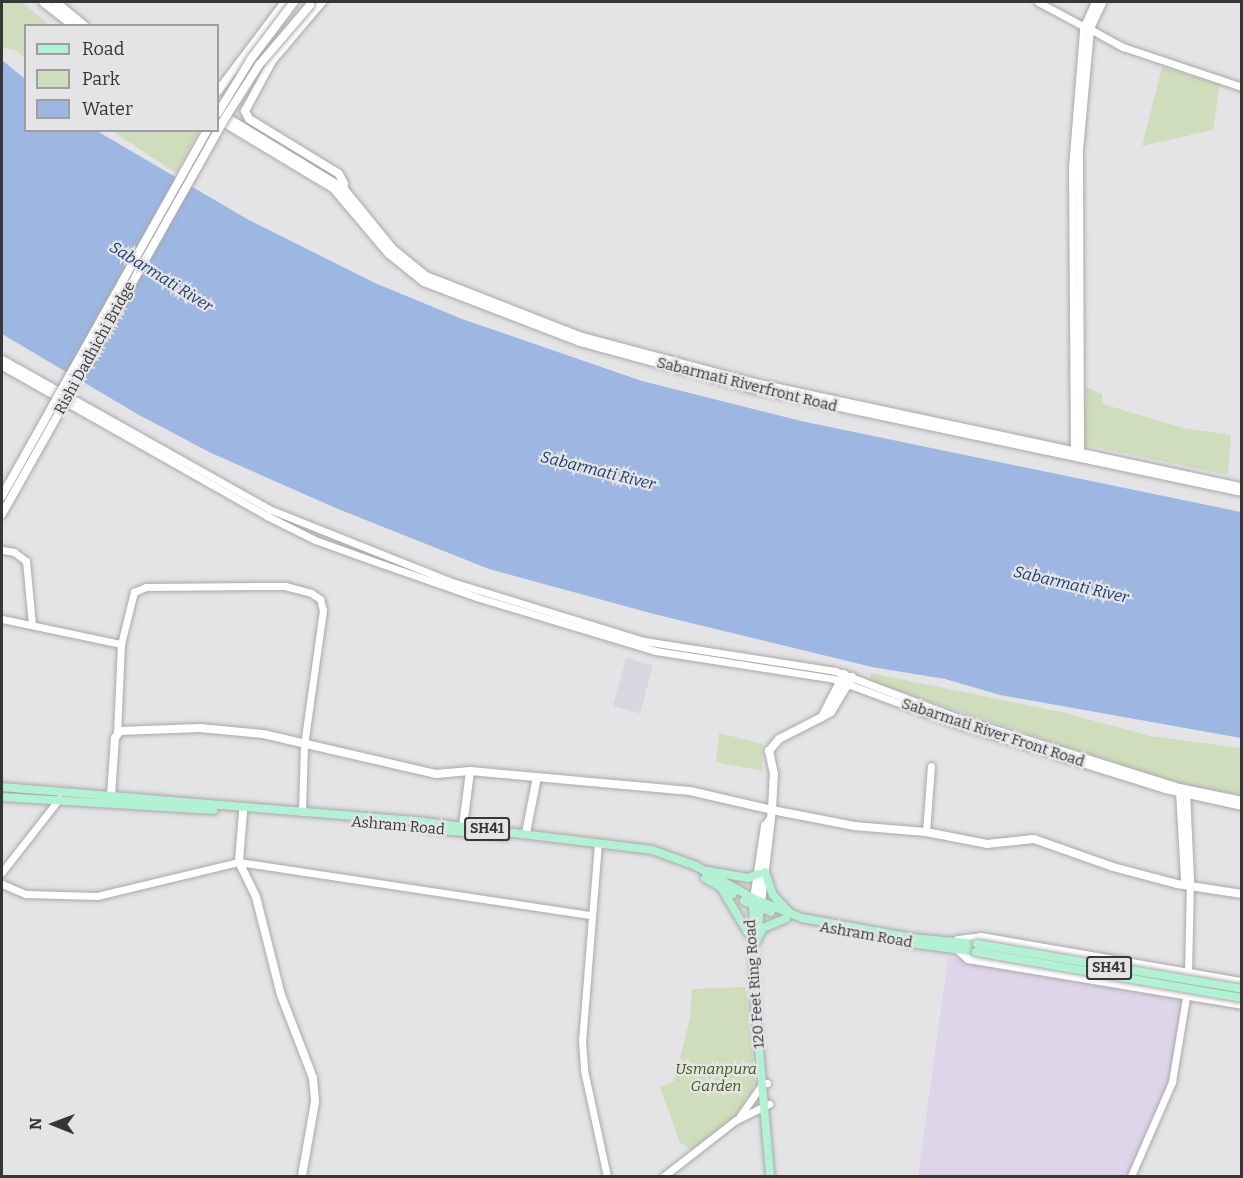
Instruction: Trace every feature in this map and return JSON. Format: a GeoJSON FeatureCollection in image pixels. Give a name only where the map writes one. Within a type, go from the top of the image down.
{"type":"FeatureCollection","features":[{"type":"Feature","properties":{"kind":"main road"},"geometry":{"type":"LineString","coordinates":[[43,2],[71,24]]}},
{"type":"Feature","properties":{"kind":"main road"},"geometry":{"type":"LineString","coordinates":[[56,2],[83,24]]}},
{"type":"Feature","properties":{"kind":"main road"},"geometry":{"type":"LineString","coordinates":[[219,90],[285,2]]}},
{"type":"Feature","properties":{"kind":"main road"},"geometry":{"type":"LineString","coordinates":[[219,110],[251,59],[294,2]]}},
{"type":"Feature","properties":{"kind":"main road"},"geometry":{"type":"LineString","coordinates":[[322,2],[272,61],[244,111],[249,119],[339,174],[341,191]]}},
{"type":"Feature","properties":{"kind":"main road","name":"Rishi Dadhichi Bridge"},"geometry":{"type":"LineString","coordinates":[[219,128],[260,65],[312,3]]}},
{"type":"Feature","properties":{"kind":"main road"},"geometry":{"type":"LineString","coordinates":[[219,113],[306,166]]}},
{"type":"Feature","properties":{"kind":"main road"},"geometry":{"type":"LineString","coordinates":[[219,120],[306,166]]}},
{"type":"Feature","properties":{"kind":"main road","name":"Rishi Dadhichi Bridge"},"geometry":{"type":"LineString","coordinates":[[2,496],[206,132]]}},
{"type":"Feature","properties":{"kind":"main road","name":"Rishi Dadhichi Bridge"},"geometry":{"type":"LineString","coordinates":[[2,514],[217,132]]}},
{"type":"Feature","properties":{"kind":"main road","name":"Sabarmati Riverfront Road"},"geometry":{"type":"LineString","coordinates":[[306,166],[341,191],[389,254],[424,282],[580,342],[749,388],[1242,487]]}},
{"type":"Feature","properties":{"kind":"main road","name":"Sabarmati Riverfront Road"},"geometry":{"type":"LineString","coordinates":[[1077,455],[1242,492]]}},
{"type":"Feature","properties":{"kind":"main road"},"geometry":{"type":"LineString","coordinates":[[757,904],[762,873],[765,826],[770,820],[772,810],[774,774],[770,751],[779,739],[831,712],[846,680]]}},
{"type":"Feature","properties":{"kind":"main road"},"geometry":{"type":"LineString","coordinates":[[111,796],[117,734],[125,729],[161,727],[222,729],[435,774],[470,771],[690,791],[854,826],[926,831],[987,844],[1034,839],[1104,865],[1188,886],[1242,894]]}},
{"type":"Feature","properties":{"kind":"main road"},"geometry":{"type":"LineString","coordinates":[[463,826],[470,771]]}},
{"type":"Feature","properties":{"kind":"main road"},"geometry":{"type":"LineString","coordinates":[[526,833],[537,777]]}},
{"type":"Feature","properties":{"kind":"main road","name":"Ashram Road"},"geometry":{"type":"LineString","coordinates":[[2,787],[526,833],[670,861],[757,904],[790,917],[826,925],[957,945]]}},
{"type":"Feature","properties":{"kind":"main road","name":"Ashram Road"},"geometry":{"type":"LineString","coordinates":[[2,797],[243,812],[652,850],[702,870],[757,904]]}},
{"type":"Feature","properties":{"kind":"main road"},"geometry":{"type":"LineString","coordinates":[[243,812],[239,862],[256,897],[281,995],[313,1078],[315,1101],[302,1176]]}},
{"type":"Feature","properties":{"kind":"main road"},"geometry":{"type":"LineString","coordinates":[[702,870],[748,878],[762,873]]}},
{"type":"Feature","properties":{"kind":"main road"},"geometry":{"type":"LineString","coordinates":[[721,887],[735,905],[754,940],[763,928],[790,917],[772,895],[762,873]]}},
{"type":"Feature","properties":{"kind":"main road","name":"120 Feet Ring Road"},"geometry":{"type":"LineString","coordinates":[[757,904],[754,940],[765,1084],[775,1176]]}},
{"type":"Feature","properties":{"kind":"main road"},"geometry":{"type":"LineString","coordinates":[[1242,982],[981,937],[957,945],[968,958],[1242,1005]]}},
{"type":"Feature","properties":{"kind":"main road","name":"SH41"},"geometry":{"type":"LineString","coordinates":[[957,945],[1242,990]]}},
{"type":"Feature","properties":{"kind":"main road"},"geometry":{"type":"LineString","coordinates":[[977,948],[1242,998]]}},
{"type":"Feature","properties":{"kind":"main road","name":"120 Feet Ring Road"},"geometry":{"type":"LineString","coordinates":[[767,1104],[770,1176]]}},
{"type":"Feature","properties":{"kind":"street"},"geometry":{"type":"LineString","coordinates":[[1038,2],[1123,47],[1242,87]]}},
{"type":"Feature","properties":{"kind":"street"},"geometry":{"type":"LineString","coordinates":[[1077,455],[1072,168],[1087,28],[1095,2]]}},
{"type":"Feature","properties":{"kind":"street"},"geometry":{"type":"LineString","coordinates":[[1087,28],[1102,2]]}},
{"type":"Feature","properties":{"kind":"street"},"geometry":{"type":"LineString","coordinates":[[2,359],[269,509],[485,596]]}},
{"type":"Feature","properties":{"kind":"street"},"geometry":{"type":"LineString","coordinates":[[2,366],[297,532],[656,651],[846,680],[1182,791],[1242,806]]}},
{"type":"Feature","properties":{"kind":"street"},"geometry":{"type":"LineString","coordinates":[[2,550],[14,552],[26,561],[32,625]]}},
{"type":"Feature","properties":{"kind":"street"},"geometry":{"type":"LineString","coordinates":[[117,734],[121,644],[130,599],[139,589],[276,586],[311,593],[320,599],[323,610],[304,745],[302,812]]}},
{"type":"Feature","properties":{"kind":"street"},"geometry":{"type":"LineString","coordinates":[[2,619],[121,644]]}},
{"type":"Feature","properties":{"kind":"street"},"geometry":{"type":"LineString","coordinates":[[926,831],[931,766]]}},
{"type":"Feature","properties":{"kind":"street"},"geometry":{"type":"LineString","coordinates":[[1182,791],[1242,800]]}},
{"type":"Feature","properties":{"kind":"street"},"geometry":{"type":"LineString","coordinates":[[1131,1176],[1172,1082],[1187,997],[1188,886],[1184,878],[1182,791]]}},
{"type":"Feature","properties":{"kind":"street"},"geometry":{"type":"LineString","coordinates":[[2,872],[59,799]]}},
{"type":"Feature","properties":{"kind":"street"},"geometry":{"type":"LineString","coordinates":[[598,846],[591,915],[583,1050],[607,1176]]}},
{"type":"Feature","properties":{"kind":"street"},"geometry":{"type":"LineString","coordinates":[[2,884],[26,894],[97,896],[239,862],[519,901],[591,915]]}},
{"type":"Feature","properties":{"kind":"street"},"geometry":{"type":"LineString","coordinates":[[736,1120],[765,1084]]}},
{"type":"Feature","properties":{"kind":"street"},"geometry":{"type":"LineString","coordinates":[[664,1176],[736,1120],[767,1104]]}},
{"type":"Feature","properties":{"kind":"shaded area"},"geometry":{"type":"Polygon","coordinates":[[[626,658],[653,665],[640,714],[613,706],[626,658]]]}},
{"type":"Feature","properties":{"kind":"shaded area"},"geometry":{"type":"Polygon","coordinates":[[[948,957],[1185,1000],[1166,1091],[1128,1176],[918,1176],[948,957]]]}},
{"type":"Feature","properties":{"kind":"green space"},"geometry":{"type":"Polygon","coordinates":[[[2,2],[22,2],[48,24],[24,24],[24,57],[15,50],[2,48],[2,2]]]}},
{"type":"Feature","properties":{"kind":"green space"},"geometry":{"type":"Polygon","coordinates":[[[1162,67],[1220,84],[1213,130],[1142,146],[1162,67]]]}},
{"type":"Feature","properties":{"kind":"green space"},"geometry":{"type":"Polygon","coordinates":[[[114,132],[198,132],[176,173],[114,132]]]}},
{"type":"Feature","properties":{"kind":"green space"},"geometry":{"type":"Polygon","coordinates":[[[1086,387],[1102,394],[1103,404],[1183,428],[1231,435],[1228,475],[1085,445],[1086,387]]]}},
{"type":"Feature","properties":{"kind":"green space"},"geometry":{"type":"Polygon","coordinates":[[[871,673],[1061,712],[1150,736],[1241,748],[1241,795],[1181,784],[949,708],[869,681],[871,673]]]}},
{"type":"Feature","properties":{"kind":"green space"},"geometry":{"type":"Polygon","coordinates":[[[719,733],[763,744],[762,771],[716,762],[719,733]]]}},
{"type":"Feature","properties":{"kind":"green space","name":"Usmanpura Garden"},"geometry":{"type":"Polygon","coordinates":[[[745,987],[755,1079],[752,1092],[734,1118],[693,1151],[680,1143],[660,1087],[674,1081],[690,1018],[692,989],[745,987]]]}},
{"type":"Feature","properties":{"kind":"water","name":"Sabarmati River"},"geometry":{"type":"Polygon","coordinates":[[[2,60],[24,78],[24,132],[99,132],[247,219],[375,283],[462,319],[642,381],[801,421],[1241,512],[1241,738],[1000,695],[945,679],[872,667],[654,614],[489,569],[338,509],[211,453],[139,415],[2,334],[2,60]]]}}]}
